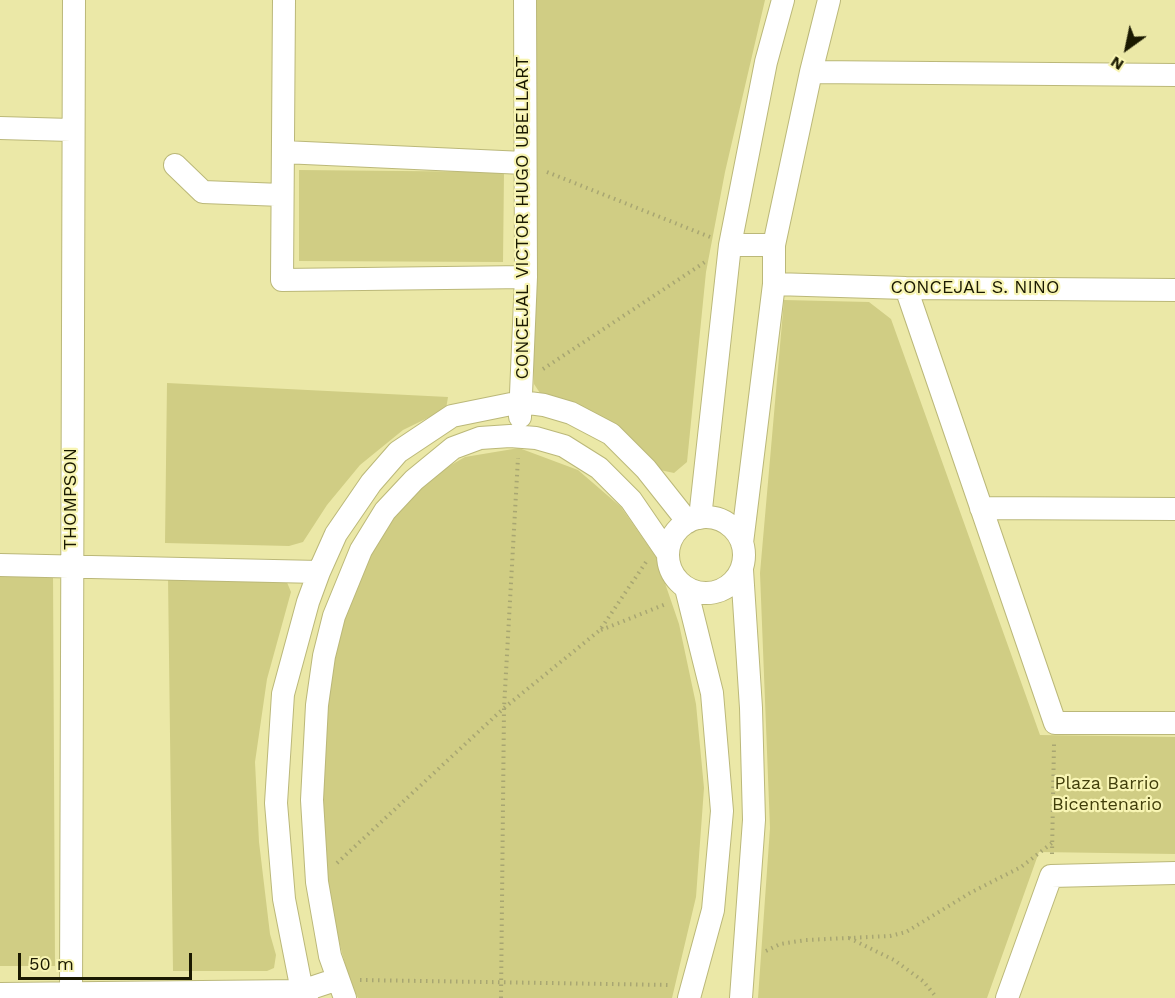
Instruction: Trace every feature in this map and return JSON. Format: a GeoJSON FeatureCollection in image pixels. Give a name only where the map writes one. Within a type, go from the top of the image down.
{"type":"FeatureCollection","features":[{"type":"Feature","properties":{"kind":"street","name":"THOMPSON"},"geometry":{"type":"LineString","coordinates":[[71,996],[71,130],[74,0]]}},
{"type":"Feature","properties":{"kind":"street"},"geometry":{"type":"LineString","coordinates":[[284,0],[282,280],[526,277]]}},
{"type":"Feature","properties":{"kind":"street","name":"CONCEJAL VICTOR HUGO UBELLART"},"geometry":{"type":"LineString","coordinates":[[519,436],[526,277],[525,0]]}},
{"type":"Feature","properties":{"kind":"street"},"geometry":{"type":"LineString","coordinates":[[694,520],[730,245],[766,62],[783,0]]}},
{"type":"Feature","properties":{"kind":"street"},"geometry":{"type":"LineString","coordinates":[[741,998],[754,820],[751,708],[742,543],[774,284],[774,245],[811,72],[830,0]]}},
{"type":"Feature","properties":{"kind":"street"},"geometry":{"type":"LineString","coordinates":[[811,72],[1175,75]]}},
{"type":"Feature","properties":{"kind":"street"},"geometry":{"type":"LineString","coordinates":[[0,128],[71,130]]}},
{"type":"Feature","properties":{"kind":"street"},"geometry":{"type":"LineString","coordinates":[[283,152],[524,163]]}},
{"type":"Feature","properties":{"kind":"street"},"geometry":{"type":"LineString","coordinates":[[175,165],[203,192],[282,195]]}},
{"type":"Feature","properties":{"kind":"street"},"geometry":{"type":"LineString","coordinates":[[730,245],[774,245]]}},
{"type":"Feature","properties":{"kind":"street","name":"CONCEJAL S. NINO"},"geometry":{"type":"LineString","coordinates":[[774,284],[906,288],[1175,290]]}},
{"type":"Feature","properties":{"kind":"street"},"geometry":{"type":"LineString","coordinates":[[906,288],[1055,723],[1175,723]]}},
{"type":"Feature","properties":{"kind":"street"},"geometry":{"type":"LineString","coordinates":[[304,994],[284,899],[276,803],[283,694],[308,602],[319,572],[336,534],[370,483],[398,452],[452,416],[522,393],[571,413],[611,434],[694,520]]}},
{"type":"Feature","properties":{"kind":"street"},"geometry":{"type":"LineString","coordinates":[[0,993],[71,996],[304,994],[342,989],[330,956],[317,882],[312,800],[322,666],[334,616],[361,550],[385,511],[414,480],[453,448],[480,438],[519,436],[564,446],[599,468],[631,500],[664,548],[670,568],[687,592],[712,693],[722,811],[713,910],[690,992]]}},
{"type":"Feature","properties":{"kind":"street"},"geometry":{"type":"LineString","coordinates":[[981,508],[1175,510]]}},
{"type":"Feature","properties":{"kind":"street"},"geometry":{"type":"LineString","coordinates":[[664,548],[674,536],[694,520],[713,518],[726,523],[736,532],[742,543]]}},
{"type":"Feature","properties":{"kind":"street"},"geometry":{"type":"LineString","coordinates":[[0,565],[319,572]]}},
{"type":"Feature","properties":{"kind":"street"},"geometry":{"type":"LineString","coordinates":[[687,592],[712,593],[724,589],[735,581],[742,570]]}},
{"type":"Feature","properties":{"kind":"street"},"geometry":{"type":"LineString","coordinates":[[1007,998],[1051,876],[1175,873]]}},
{"type":"Feature","properties":{"kind":"path"},"geometry":{"type":"LineString","coordinates":[[524,163],[730,245]]}},
{"type":"Feature","properties":{"kind":"path"},"geometry":{"type":"LineString","coordinates":[[522,393],[730,245]]}},
{"type":"Feature","properties":{"kind":"path"},"geometry":{"type":"LineString","coordinates":[[501,998],[499,982],[504,708],[519,436]]}},
{"type":"Feature","properties":{"kind":"path"},"geometry":{"type":"LineString","coordinates":[[317,882],[504,708],[600,630],[664,548]]}},
{"type":"Feature","properties":{"kind":"path"},"geometry":{"type":"LineString","coordinates":[[600,630],[687,592]]}},
{"type":"Feature","properties":{"kind":"path"},"geometry":{"type":"LineString","coordinates":[[1051,876],[1055,723]]}},
{"type":"Feature","properties":{"kind":"path"},"geometry":{"type":"LineString","coordinates":[[742,966],[780,944],[890,936],[920,926],[970,893],[1021,867],[1052,843]]}},
{"type":"Feature","properties":{"kind":"path"},"geometry":{"type":"LineString","coordinates":[[849,938],[894,960],[922,981],[937,998]]}},
{"type":"Feature","properties":{"kind":"path"},"geometry":{"type":"LineString","coordinates":[[342,989],[499,982],[690,992]]}},
{"type":"Feature","properties":{"kind":"green space"},"geometry":{"type":"Polygon","coordinates":[[[534,0],[765,0],[725,172],[706,272],[687,462],[674,473],[660,470],[575,405],[540,393],[534,384],[534,0]]]}},
{"type":"Feature","properties":{"kind":"green space"},"geometry":{"type":"Polygon","coordinates":[[[299,170],[504,172],[503,262],[299,261],[299,170]]]}},
{"type":"Feature","properties":{"kind":"green space","name":"Plaza Barrio Bicentenario"},"geometry":{"type":"Polygon","coordinates":[[[784,300],[869,302],[891,319],[1040,735],[1175,737],[1175,854],[1039,852],[987,998],[758,998],[770,828],[760,573],[784,300]]]}},
{"type":"Feature","properties":{"kind":"green space"},"geometry":{"type":"Polygon","coordinates":[[[167,383],[448,397],[446,409],[403,430],[360,465],[327,505],[303,542],[289,546],[165,543],[167,383]]]}},
{"type":"Feature","properties":{"kind":"green space"},"geometry":{"type":"Polygon","coordinates":[[[519,448],[578,470],[621,507],[656,557],[679,624],[696,704],[704,788],[696,897],[672,998],[358,998],[350,983],[335,926],[326,876],[321,802],[323,741],[335,642],[360,573],[391,519],[430,477],[465,457],[519,448]]]}},
{"type":"Feature","properties":{"kind":"green space"},"geometry":{"type":"Polygon","coordinates":[[[0,572],[53,572],[55,966],[0,966],[0,572]]]}},
{"type":"Feature","properties":{"kind":"green space"},"geometry":{"type":"Polygon","coordinates":[[[168,577],[286,580],[291,592],[267,679],[255,762],[259,842],[270,934],[276,955],[274,968],[267,971],[173,971],[168,577]]]}}]}
